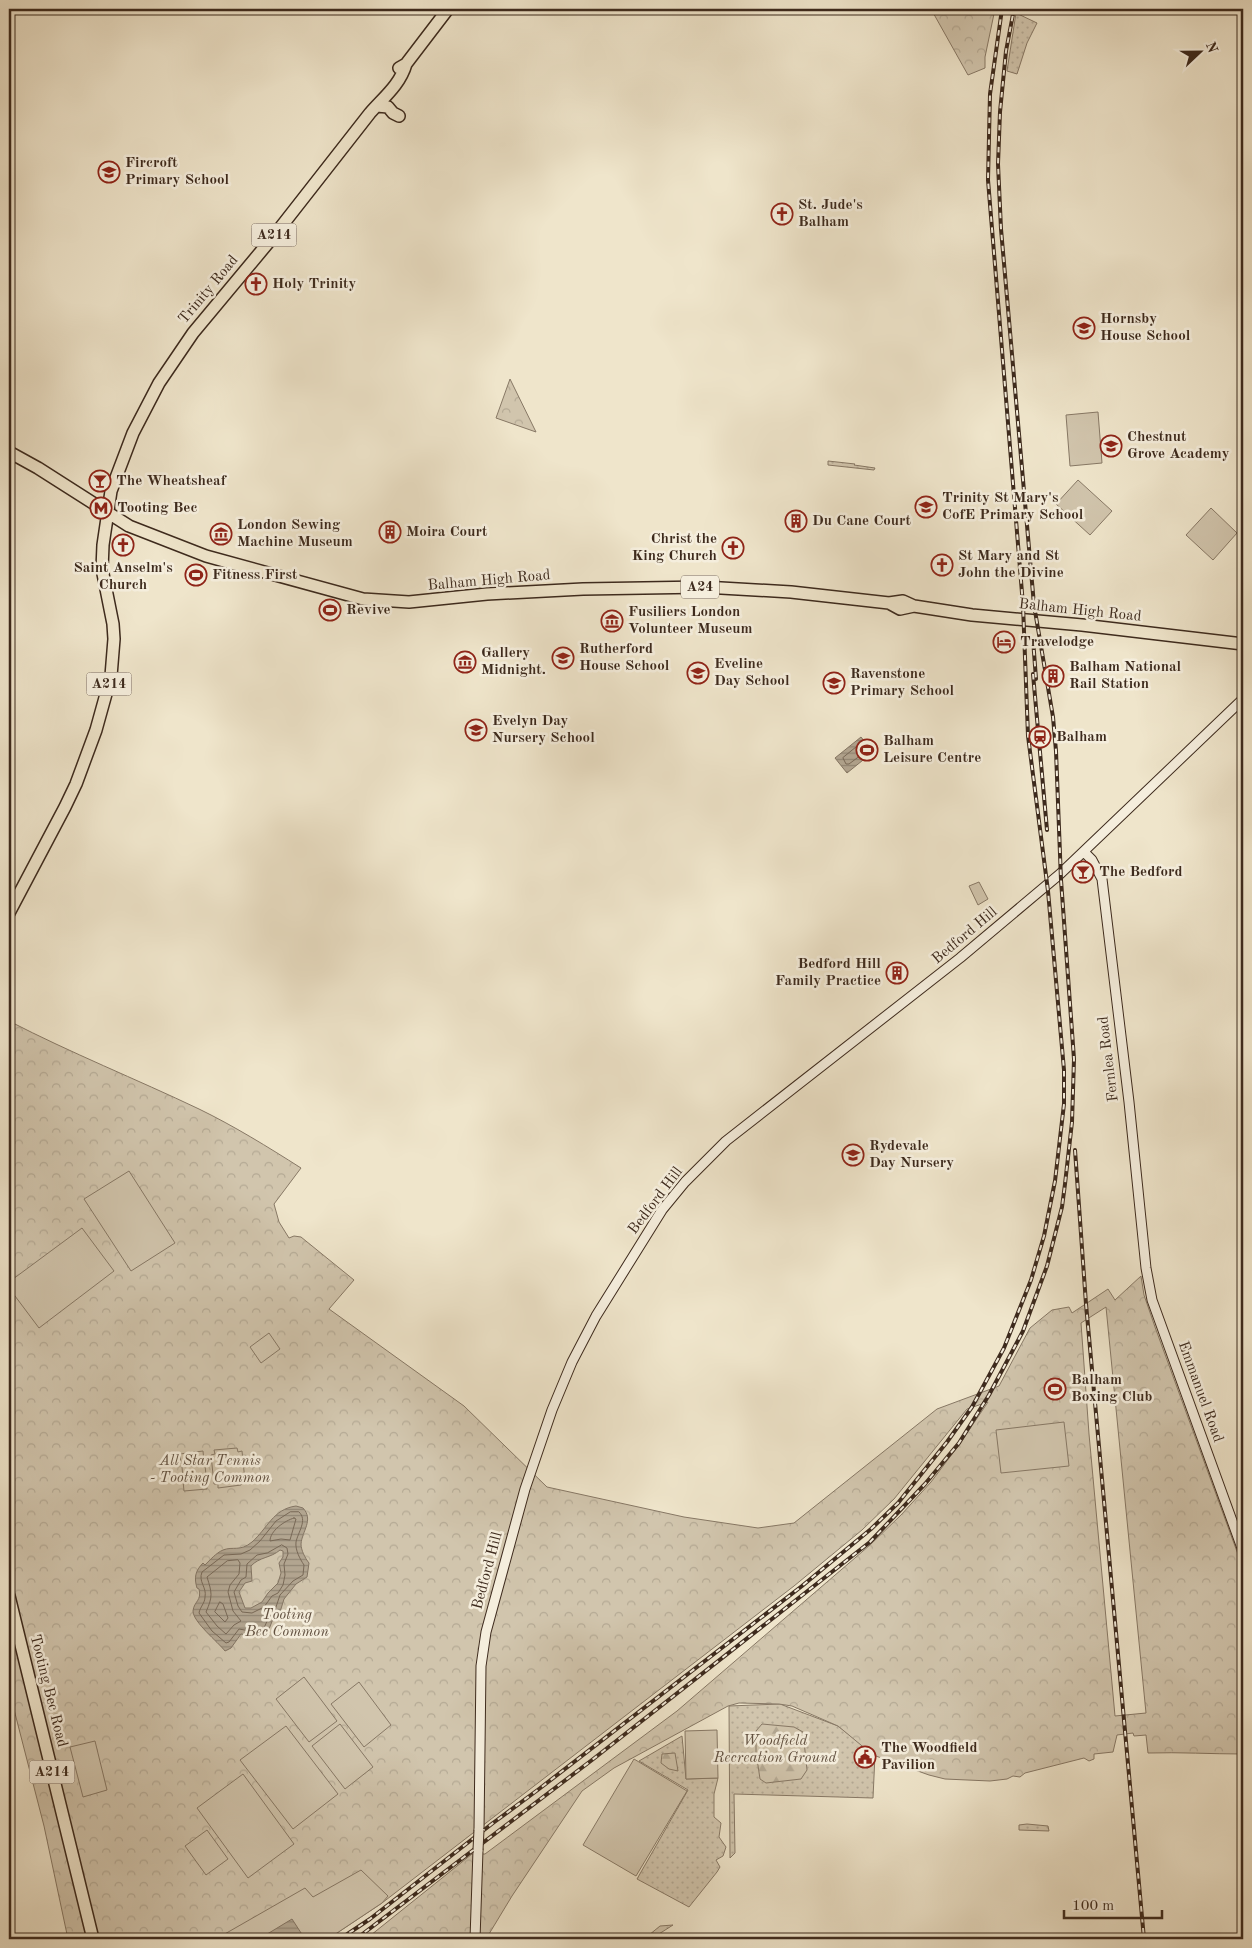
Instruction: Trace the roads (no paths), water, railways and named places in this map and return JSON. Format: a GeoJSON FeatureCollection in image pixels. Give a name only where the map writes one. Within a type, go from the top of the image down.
{"type":"FeatureCollection","features":[{"type":"Feature","properties":{"kind":"highway","name":"Trinity Road"},"geometry":{"type":"LineString","coordinates":[[107,513],[111,491],[133,433],[151,396],[178,354],[201,322],[262,250],[375,108],[390,93],[406,64],[448,9]]}},
{"type":"Feature","properties":{"kind":"highway","name":"Trinity Road"},"geometry":{"type":"LineString","coordinates":[[375,108],[374,104],[378,96],[401,66],[406,64]]}},
{"type":"Feature","properties":{"kind":"highway"},"geometry":{"type":"LineString","coordinates":[[375,108],[388,107],[392,114],[399,116]]}},
{"type":"Feature","properties":{"kind":"highway","name":"A24"},"geometry":{"type":"LineString","coordinates":[[9,452],[38,468],[107,513]]}},
{"type":"Feature","properties":{"kind":"highway","name":"Balham High Road"},"geometry":{"type":"LineString","coordinates":[[107,513],[129,526],[206,556],[363,599],[409,602],[565,590],[704,587],[791,592],[889,604],[903,601],[914,606],[991,618],[1082,625],[1243,644]]}},
{"type":"Feature","properties":{"kind":"highway","name":"A214"},"geometry":{"type":"LineString","coordinates":[[9,913],[76,784],[96,730],[111,676],[114,656],[113,624],[104,579],[102,554],[107,513]]}},
{"type":"Feature","properties":{"kind":"highway","name":"Tooting Bec Road"},"geometry":{"type":"LineString","coordinates":[[9,1596],[12,1626],[93,1939]]}},
{"type":"Feature","properties":{"kind":"main road","name":"Bedford Hill"},"geometry":{"type":"LineString","coordinates":[[475,1939],[479,1830],[481,1666],[486,1632],[523,1497],[552,1410],[572,1362],[596,1316],[645,1236],[676,1192],[710,1155],[960,958],[1084,852],[1243,698]]}},
{"type":"Feature","properties":{"kind":"main road","name":"Fernlea Road"},"geometry":{"type":"LineString","coordinates":[[1084,852],[1092,860],[1102,879],[1146,1268]]}},
{"type":"Feature","properties":{"kind":"main road","name":"Emmanuel Road"},"geometry":{"type":"LineString","coordinates":[[1146,1268],[1156,1312],[1243,1552]]}},
{"type":"Feature","properties":{"kind":"water"},"geometry":{"type":"Polygon","coordinates":[[[861,737],[873,752],[847,773],[835,758],[861,737]]]}},
{"type":"Feature","properties":{"kind":"water"},"geometry":{"type":"Polygon","coordinates":[[[296,1506],[303,1508],[306,1512],[307,1521],[301,1544],[309,1563],[307,1577],[296,1584],[284,1599],[280,1612],[273,1619],[267,1634],[254,1637],[241,1634],[231,1648],[225,1651],[194,1616],[193,1611],[200,1593],[196,1581],[197,1572],[203,1563],[205,1565],[220,1551],[248,1545],[276,1515],[296,1506]],[[280,1550],[251,1566],[252,1581],[245,1583],[239,1592],[245,1608],[251,1608],[262,1602],[278,1583],[281,1573],[279,1563],[283,1557],[283,1551],[280,1550]]]}},
{"type":"Feature","properties":{"kind":"water"},"geometry":{"type":"Polygon","coordinates":[[[292,1919],[305,1939],[259,1939],[292,1919]]]}},
{"type":"Feature","properties":{"kind":"railway"},"geometry":{"type":"LineString","coordinates":[[340,1939],[370,1919],[802,1586],[871,1529],[898,1503],[947,1442],[972,1407],[1004,1348],[1031,1280],[1044,1236],[1055,1181],[1064,1104],[1064,1070],[1048,891],[1028,736],[1023,605],[988,180],[990,94],[1002,9]]}},
{"type":"Feature","properties":{"kind":"railway"},"geometry":{"type":"LineString","coordinates":[[356,1939],[592,1760],[870,1542],[925,1484],[959,1443],[989,1395],[1023,1331],[1047,1266],[1062,1207],[1072,1122],[1074,1059],[1061,880],[1056,751],[1053,717],[1034,605],[1001,229],[998,164],[1000,112],[1006,51],[1014,9]]}},
{"type":"Feature","properties":{"kind":"railway"},"geometry":{"type":"LineString","coordinates":[[1033,639],[1036,679]]}},
{"type":"Feature","properties":{"kind":"railway"},"geometry":{"type":"LineString","coordinates":[[1033,674],[1047,830]]}},
{"type":"Feature","properties":{"kind":"railway"},"geometry":{"type":"LineString","coordinates":[[1075,1150],[1086,1304],[1144,1939]]}},
{"type":"Feature","properties":{"kind":"place","name":"Fircroft Primary School"},"geometry":{"type":"Point","coordinates":[109,172]}},
{"type":"Feature","properties":{"kind":"place","name":"St. Jude's Balham"},"geometry":{"type":"Point","coordinates":[782,214]}},
{"type":"Feature","properties":{"kind":"place","name":"Holy Trinity"},"geometry":{"type":"Point","coordinates":[256,284]}},
{"type":"Feature","properties":{"kind":"place","name":"Hornsby House School"},"geometry":{"type":"Point","coordinates":[1084,328]}},
{"type":"Feature","properties":{"kind":"place","name":"Chestnut Grove Academy"},"geometry":{"type":"Point","coordinates":[1111,446]}},
{"type":"Feature","properties":{"kind":"place","name":"The Wheatsheaf"},"geometry":{"type":"Point","coordinates":[100,481]}},
{"type":"Feature","properties":{"kind":"place","name":"Trinity St Mary's CofE Primary School"},"geometry":{"type":"Point","coordinates":[926,507]}},
{"type":"Feature","properties":{"kind":"place","name":"Tooting Bec"},"geometry":{"type":"Point","coordinates":[101,508]}},
{"type":"Feature","properties":{"kind":"place","name":"Du Cane Court"},"geometry":{"type":"Point","coordinates":[796,521]}},
{"type":"Feature","properties":{"kind":"place","name":"Moira Court"},"geometry":{"type":"Point","coordinates":[390,532]}},
{"type":"Feature","properties":{"kind":"place","name":"London Sewing Machine Museum"},"geometry":{"type":"Point","coordinates":[221,534]}},
{"type":"Feature","properties":{"kind":"place","name":"Saint Anselm's Church"},"geometry":{"type":"Point","coordinates":[123,545]}},
{"type":"Feature","properties":{"kind":"place","name":"Christ the King Church"},"geometry":{"type":"Point","coordinates":[733,548]}},
{"type":"Feature","properties":{"kind":"place","name":"St Mary and St John the Divine"},"geometry":{"type":"Point","coordinates":[942,565]}},
{"type":"Feature","properties":{"kind":"place","name":"Fitness First"},"geometry":{"type":"Point","coordinates":[196,575]}},
{"type":"Feature","properties":{"kind":"place","name":"Revive"},"geometry":{"type":"Point","coordinates":[330,610]}},
{"type":"Feature","properties":{"kind":"place","name":"Fusiliers London Volunteer Museum"},"geometry":{"type":"Point","coordinates":[612,621]}},
{"type":"Feature","properties":{"kind":"place","name":"Travelodge"},"geometry":{"type":"Point","coordinates":[1004,642]}},
{"type":"Feature","properties":{"kind":"place","name":"Rutherford House School"},"geometry":{"type":"Point","coordinates":[563,658]}},
{"type":"Feature","properties":{"kind":"place","name":"Gallery Midnight."},"geometry":{"type":"Point","coordinates":[465,662]}},
{"type":"Feature","properties":{"kind":"place","name":"Eveline Day School"},"geometry":{"type":"Point","coordinates":[698,673]}},
{"type":"Feature","properties":{"kind":"place","name":"Balham National Rail Station"},"geometry":{"type":"Point","coordinates":[1053,676]}},
{"type":"Feature","properties":{"kind":"place","name":"Ravenstone Primary School"},"geometry":{"type":"Point","coordinates":[834,683]}},
{"type":"Feature","properties":{"kind":"place","name":"Evelyn Day Nursery School"},"geometry":{"type":"Point","coordinates":[476,730]}},
{"type":"Feature","properties":{"kind":"place","name":"Balham"},"geometry":{"type":"Point","coordinates":[1040,737]}},
{"type":"Feature","properties":{"kind":"place","name":"Balham Leisure Centre"},"geometry":{"type":"Point","coordinates":[867,750]}},
{"type":"Feature","properties":{"kind":"place","name":"The Bedford"},"geometry":{"type":"Point","coordinates":[1083,872]}},
{"type":"Feature","properties":{"kind":"place","name":"Bedford Hill Family Practice"},"geometry":{"type":"Point","coordinates":[897,973]}},
{"type":"Feature","properties":{"kind":"place","name":"Rydevale Day Nursery"},"geometry":{"type":"Point","coordinates":[853,1155]}},
{"type":"Feature","properties":{"kind":"place","name":"Balham Boxing Club"},"geometry":{"type":"Point","coordinates":[1055,1389]}},
{"type":"Feature","properties":{"kind":"place","name":"The Woodfield Pavilion"},"geometry":{"type":"Point","coordinates":[865,1757]}},
{"type":"Feature","properties":{"kind":"park label","name":"All Star Tennis - Tooting Common"},"geometry":{"type":"Point","coordinates":[210,1470]}},
{"type":"Feature","properties":{"kind":"park label","name":"Tooting Bec Common"},"geometry":{"type":"Point","coordinates":[287,1624]}},
{"type":"Feature","properties":{"kind":"park label","name":"Woodfield Recreation Ground"},"geometry":{"type":"Point","coordinates":[775,1750]}}]}
